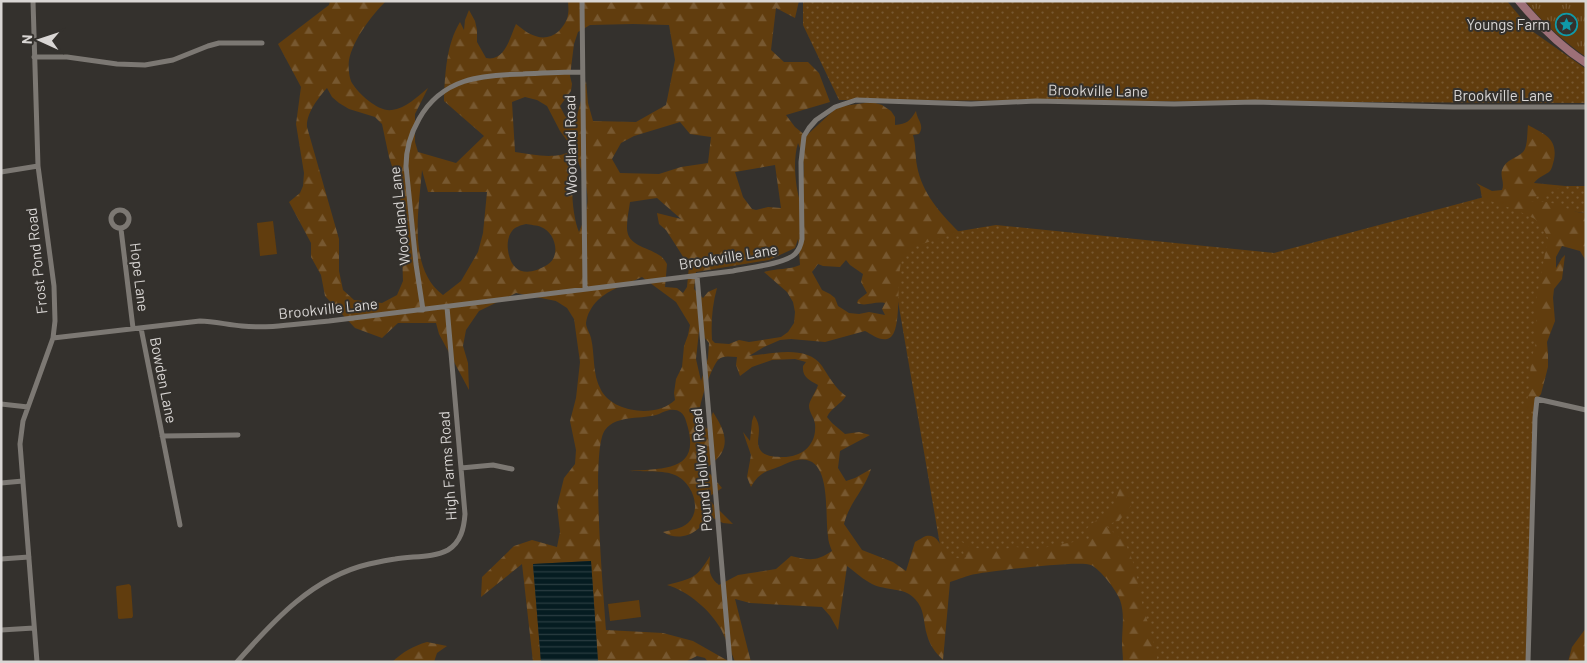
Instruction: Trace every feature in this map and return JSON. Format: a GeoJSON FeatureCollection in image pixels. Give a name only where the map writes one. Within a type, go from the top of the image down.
{"type":"FeatureCollection","features":[{"type":"Feature","properties":{"kind":"main road"},"geometry":{"type":"LineString","coordinates":[[1519,1],[1533,18],[1556,40],[1586,63]]}},
{"type":"Feature","properties":{"kind":"street","name":"Frost Pond Road"},"geometry":{"type":"LineString","coordinates":[[33,1],[38,166],[54,286],[55,313],[53,338],[28,407],[21,430],[20,444],[37,662]]}},
{"type":"Feature","properties":{"kind":"street","name":"Woodland Road"},"geometry":{"type":"LineString","coordinates":[[582,1],[581,72],[585,289]]}},
{"type":"Feature","properties":{"kind":"street"},"geometry":{"type":"LineString","coordinates":[[34,57],[67,57],[117,64],[145,65],[174,60],[219,43],[262,43]]}},
{"type":"Feature","properties":{"kind":"street","name":"Woodland Lane"},"geometry":{"type":"LineString","coordinates":[[423,310],[416,264],[406,166],[409,141],[421,115],[430,102],[445,90],[473,78],[496,75],[581,72]]}},
{"type":"Feature","properties":{"kind":"street","name":"Brookville Lane"},"geometry":{"type":"LineString","coordinates":[[53,338],[200,321],[242,326],[263,326],[329,321],[697,276],[733,271],[788,259],[796,254],[801,246],[802,239],[801,162],[804,136],[816,120],[835,107],[856,100],[971,104],[1036,101],[1174,104],[1255,102],[1453,108],[1586,106]]}},
{"type":"Feature","properties":{"kind":"street"},"geometry":{"type":"LineString","coordinates":[[1,172],[38,166]]}},
{"type":"Feature","properties":{"kind":"street","name":"Hope Lane"},"geometry":{"type":"LineString","coordinates":[[121,229],[134,328]]}},
{"type":"Feature","properties":{"kind":"street","name":"Pound Hollow Road"},"geometry":{"type":"LineString","coordinates":[[697,276],[730,662]]}},
{"type":"Feature","properties":{"kind":"street","name":"High Farms Road"},"geometry":{"type":"LineString","coordinates":[[237,662],[292,604],[315,587],[367,564],[438,554],[453,546],[461,536],[465,526],[465,514],[447,307]]}},
{"type":"Feature","properties":{"kind":"street","name":"Bowden Lane"},"geometry":{"type":"LineString","coordinates":[[141,328],[180,525]]}},
{"type":"Feature","properties":{"kind":"street"},"geometry":{"type":"LineString","coordinates":[[1528,662],[1534,418],[1537,399],[1586,410]]}},
{"type":"Feature","properties":{"kind":"street"},"geometry":{"type":"LineString","coordinates":[[1,404],[28,407]]}},
{"type":"Feature","properties":{"kind":"street","name":"Bowden Lane"},"geometry":{"type":"LineString","coordinates":[[162,436],[238,435]]}},
{"type":"Feature","properties":{"kind":"street"},"geometry":{"type":"LineString","coordinates":[[461,468],[493,464],[512,469]]}},
{"type":"Feature","properties":{"kind":"street"},"geometry":{"type":"LineString","coordinates":[[1,483],[23,481]]}},
{"type":"Feature","properties":{"kind":"street"},"geometry":{"type":"LineString","coordinates":[[1,559],[29,557]]}},
{"type":"Feature","properties":{"kind":"street"},"geometry":{"type":"LineString","coordinates":[[1,630],[34,628]]}},
{"type":"Feature","properties":{"kind":"green space"},"geometry":{"type":"Polygon","coordinates":[[[330,1],[386,1],[374,14],[354,44],[349,63],[351,81],[369,101],[387,110],[402,107],[428,88],[415,114],[415,142],[418,152],[456,163],[484,136],[444,101],[449,50],[460,22],[464,30],[469,10],[475,21],[477,42],[486,58],[492,58],[498,56],[506,47],[516,24],[526,32],[542,37],[548,37],[559,31],[567,18],[568,1],[799,1],[795,18],[776,8],[771,50],[784,62],[808,62],[819,73],[830,102],[786,115],[795,127],[806,136],[834,110],[843,106],[872,102],[882,105],[891,111],[895,117],[895,125],[908,121],[916,111],[921,125],[919,134],[913,135],[919,176],[927,194],[959,232],[913,247],[905,255],[900,266],[896,327],[892,335],[887,339],[879,338],[865,331],[825,342],[780,340],[749,356],[778,352],[807,355],[815,359],[822,366],[836,386],[846,396],[827,417],[845,434],[859,432],[870,435],[840,451],[838,468],[846,481],[871,469],[849,509],[844,524],[862,550],[893,562],[906,571],[915,542],[926,536],[932,536],[951,557],[958,558],[966,557],[959,540],[971,548],[1004,549],[1016,547],[1037,549],[1094,538],[1084,532],[1090,525],[1113,508],[1120,487],[1123,488],[1128,495],[1131,506],[1119,521],[1105,525],[1125,542],[1135,567],[1142,603],[1158,662],[1123,662],[1123,616],[1122,605],[1118,596],[1104,576],[1091,565],[1070,564],[1035,566],[969,575],[950,582],[943,660],[930,643],[922,611],[911,595],[872,584],[847,566],[838,630],[822,607],[750,603],[735,599],[751,662],[735,662],[721,629],[705,608],[683,592],[667,585],[693,576],[701,569],[710,556],[710,572],[719,585],[738,575],[776,569],[791,556],[812,559],[832,551],[828,538],[826,495],[823,481],[819,470],[812,462],[801,460],[770,470],[758,477],[751,487],[747,477],[751,455],[743,432],[750,441],[754,415],[759,426],[759,447],[766,454],[774,457],[796,455],[811,444],[814,438],[815,424],[809,406],[818,385],[805,376],[803,366],[806,362],[795,359],[772,360],[752,367],[740,376],[736,365],[737,357],[722,357],[715,364],[704,393],[700,411],[702,421],[707,429],[713,412],[725,438],[721,454],[706,469],[722,488],[707,498],[733,524],[723,523],[707,515],[699,528],[689,534],[672,536],[663,532],[682,527],[692,517],[695,511],[695,504],[691,490],[681,478],[671,473],[629,471],[667,467],[677,464],[685,458],[689,450],[690,438],[684,416],[675,410],[653,416],[623,419],[610,425],[605,430],[601,443],[598,493],[606,630],[663,633],[693,641],[730,662],[708,662],[705,658],[697,656],[685,662],[598,662],[591,561],[533,564],[541,662],[533,662],[522,564],[481,597],[482,577],[514,546],[532,540],[557,547],[560,532],[557,506],[564,478],[575,464],[576,450],[570,421],[576,398],[580,362],[574,319],[567,308],[556,301],[516,293],[479,311],[466,330],[463,346],[468,363],[469,390],[439,334],[436,323],[398,323],[382,338],[355,328],[325,296],[321,275],[311,257],[311,243],[289,202],[300,193],[303,186],[304,173],[296,124],[301,87],[278,44],[329,5],[330,1]],[[590,25],[578,32],[574,44],[570,76],[571,91],[560,106],[565,116],[573,124],[586,81],[588,103],[593,121],[636,122],[666,105],[675,60],[669,25],[590,25]],[[327,88],[316,101],[308,117],[307,127],[339,239],[339,271],[343,290],[354,300],[382,303],[397,295],[403,281],[400,191],[389,157],[382,124],[375,117],[349,109],[339,103],[332,97],[327,88]],[[525,97],[512,102],[515,152],[553,156],[574,150],[560,131],[547,106],[537,100],[525,97]],[[680,122],[634,136],[621,143],[612,159],[620,173],[659,174],[681,167],[708,163],[711,137],[690,134],[680,122]],[[798,143],[795,163],[799,198],[804,170],[801,149],[798,143]],[[577,159],[572,186],[573,206],[579,232],[586,212],[587,195],[577,159]],[[775,165],[735,172],[743,197],[752,209],[781,208],[775,165]],[[422,170],[418,220],[420,254],[424,270],[443,295],[461,281],[478,252],[483,233],[487,192],[428,192],[422,170]],[[657,198],[630,202],[628,233],[633,242],[654,252],[663,258],[667,264],[665,287],[677,288],[683,293],[687,287],[689,266],[666,230],[659,224],[657,213],[681,219],[657,198]],[[526,224],[512,231],[508,240],[508,250],[513,264],[517,269],[528,272],[547,265],[552,261],[555,250],[550,234],[538,226],[526,224]],[[798,239],[795,248],[769,260],[696,272],[694,289],[703,298],[708,292],[717,288],[712,320],[712,340],[715,343],[729,344],[739,340],[749,342],[781,337],[788,332],[794,323],[795,312],[793,302],[787,292],[764,272],[800,265],[798,239]],[[846,260],[840,267],[818,264],[812,272],[822,290],[835,298],[838,306],[849,313],[869,312],[885,315],[882,309],[885,303],[857,303],[867,293],[861,282],[863,274],[846,260]],[[642,277],[613,290],[598,300],[587,316],[586,325],[592,344],[598,384],[607,398],[625,408],[647,411],[667,406],[675,400],[676,379],[682,367],[684,346],[690,325],[676,302],[642,277]],[[699,331],[696,359],[701,381],[708,358],[709,343],[699,331]]]}},
{"type":"Feature","properties":{"kind":"green space"},"geometry":{"type":"Polygon","coordinates":[[[803,1],[1507,1],[1532,31],[1586,69],[1586,103],[839,100],[803,25],[803,1]]]}},
{"type":"Feature","properties":{"kind":"green space","name":"Youngs Farm"},"geometry":{"type":"Polygon","coordinates":[[[1525,1],[1586,1],[1586,57],[1569,45],[1525,1]]]}},
{"type":"Feature","properties":{"kind":"green space"},"geometry":{"type":"Polygon","coordinates":[[[1528,125],[1549,138],[1555,153],[1551,170],[1534,183],[1565,186],[1525,201],[1549,202],[1577,212],[1586,213],[1586,261],[1580,251],[1562,246],[1556,257],[1556,268],[1565,255],[1562,279],[1554,289],[1555,321],[1547,342],[1548,367],[1541,394],[1523,415],[1529,393],[1531,360],[1536,343],[1536,301],[1548,238],[1542,226],[1535,219],[1482,198],[1480,187],[1476,183],[1492,191],[1502,190],[1502,170],[1509,161],[1525,150],[1528,125]]]}},
{"type":"Feature","properties":{"kind":"green space"},"geometry":{"type":"Polygon","coordinates":[[[1565,186],[1586,186],[1586,213],[1552,209],[1536,399],[1526,662],[1141,662],[1114,546],[945,574],[888,243],[996,225],[1274,253],[1503,192],[1565,186]]]}},
{"type":"Feature","properties":{"kind":"green space"},"geometry":{"type":"Polygon","coordinates":[[[273,221],[277,254],[260,256],[257,223],[273,221]]]}},
{"type":"Feature","properties":{"kind":"green space"},"geometry":{"type":"Polygon","coordinates":[[[129,584],[131,586],[133,616],[132,618],[119,619],[116,587],[129,584]]]}},
{"type":"Feature","properties":{"kind":"green space"},"geometry":{"type":"Polygon","coordinates":[[[639,600],[641,617],[610,621],[608,604],[639,600]]]}},
{"type":"Feature","properties":{"kind":"green space"},"geometry":{"type":"Polygon","coordinates":[[[1586,628],[1586,662],[1568,662],[1572,647],[1586,628]]]}},
{"type":"Feature","properties":{"kind":"green space"},"geometry":{"type":"Polygon","coordinates":[[[427,642],[447,646],[437,653],[434,662],[392,662],[408,650],[427,642]]]}},
{"type":"Feature","properties":{"kind":"water"},"geometry":{"type":"Polygon","coordinates":[[[591,561],[598,662],[541,662],[533,564],[591,561]]]}},
{"type":"Feature","properties":{"kind":"place","name":"Youngs Farm"},"geometry":{"type":"Point","coordinates":[1566,24]}}]}
